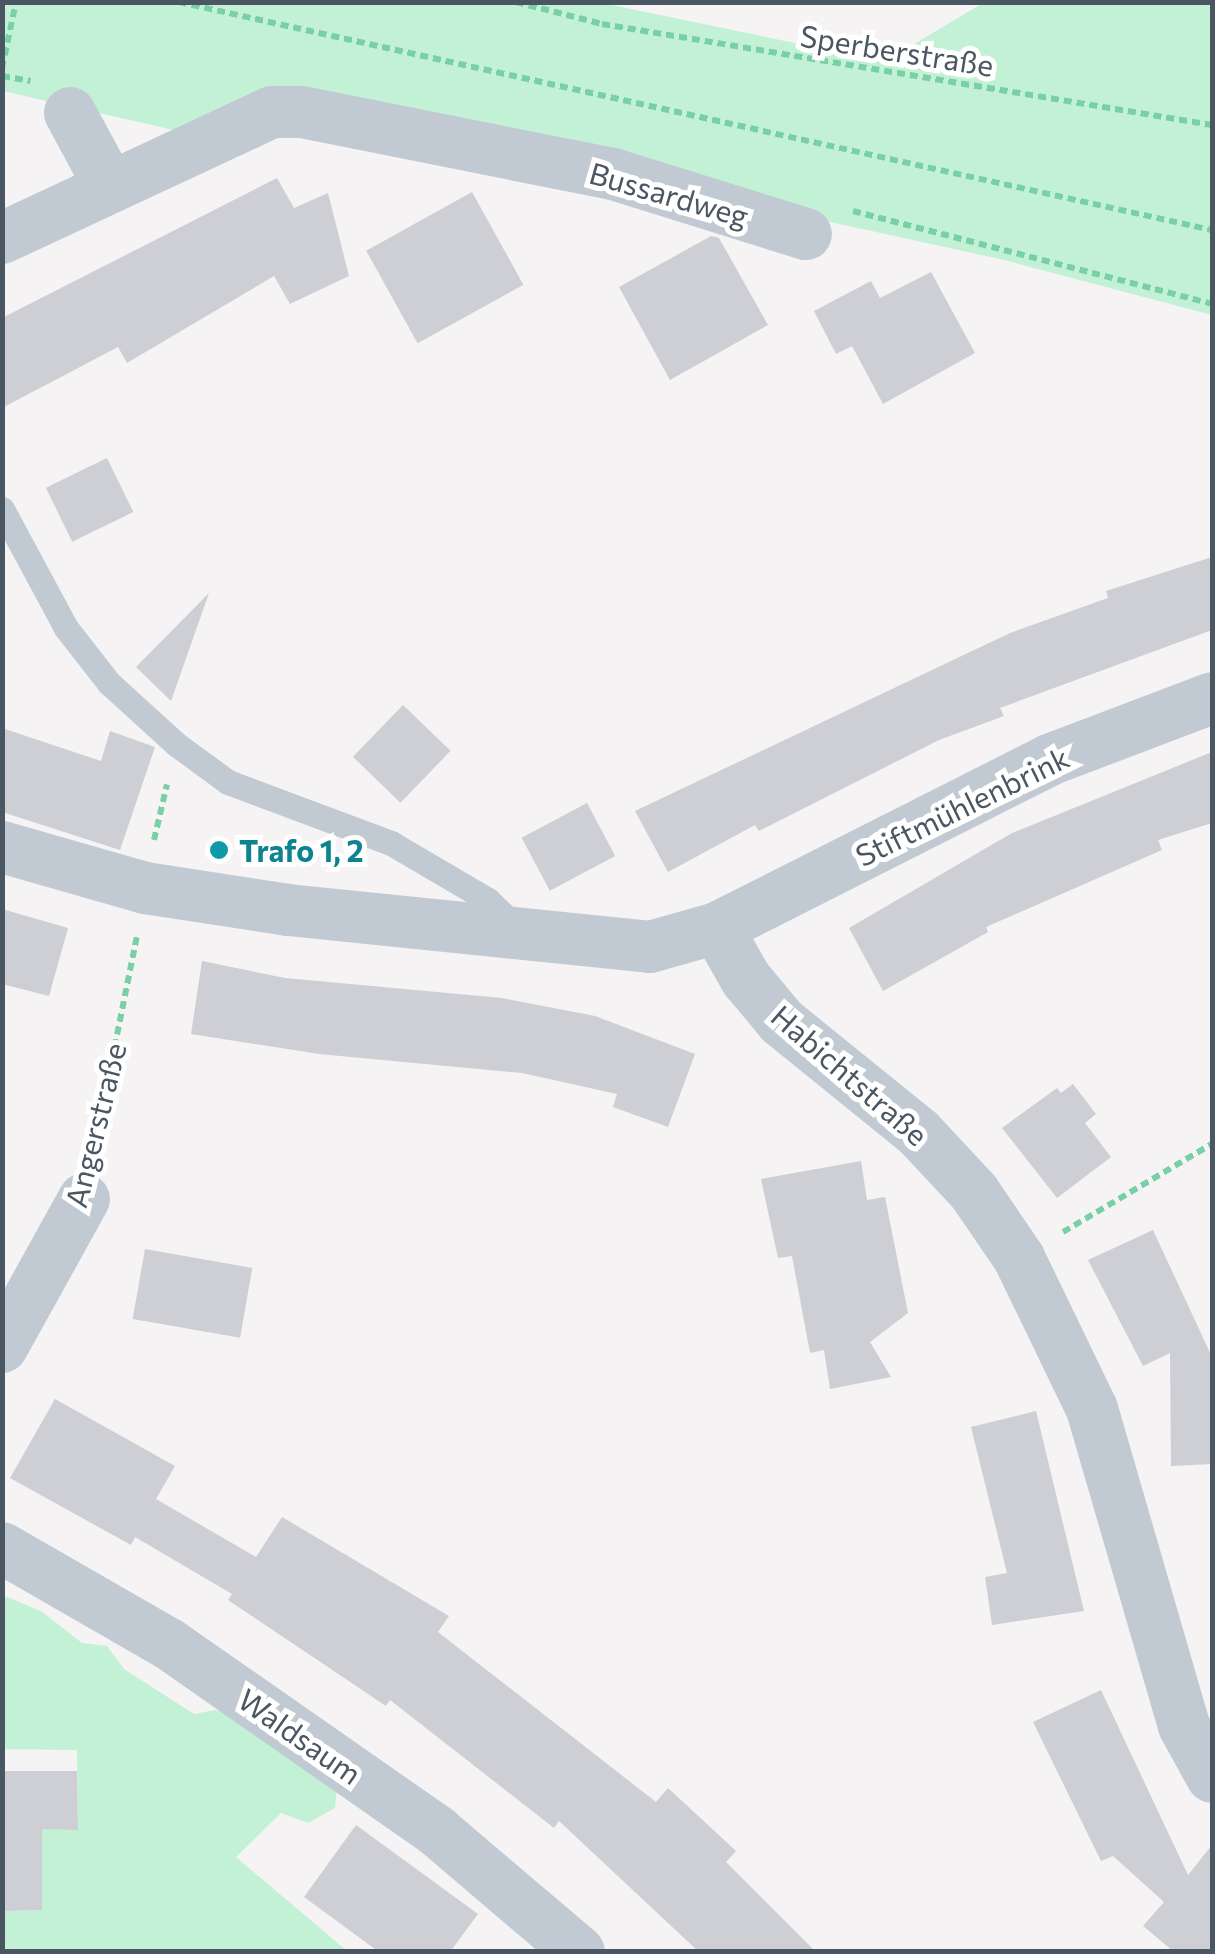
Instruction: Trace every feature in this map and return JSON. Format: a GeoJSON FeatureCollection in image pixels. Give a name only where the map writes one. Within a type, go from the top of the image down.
{"type":"FeatureCollection","features":[{"type":"Feature","properties":{"kind":"street"},"geometry":{"type":"LineString","coordinates":[[70,112],[109,185]]}},
{"type":"Feature","properties":{"kind":"street","name":"Bussardweg"},"geometry":{"type":"LineString","coordinates":[[2,238],[272,112],[302,112],[613,174],[806,234]]}},
{"type":"Feature","properties":{"kind":"street","name":"Stiftmühlenbrink"},"geometry":{"type":"LineString","coordinates":[[717,928],[1050,760],[1212,698]]}},
{"type":"Feature","properties":{"kind":"street"},"geometry":{"type":"LineString","coordinates":[[2,848],[146,888],[524,934],[650,948],[717,928]]}},
{"type":"Feature","properties":{"kind":"street","name":"Habichtstraße"},"geometry":{"type":"LineString","coordinates":[[717,928],[746,979],[782,1022],[919,1133],[974,1192],[1018,1258],[1092,1409],[1184,1726],[1212,1777]]}},
{"type":"Feature","properties":{"kind":"street","name":"Angerstraße"},"geometry":{"type":"LineString","coordinates":[[2,1346],[84,1199]]}},
{"type":"Feature","properties":{"kind":"street","name":"Waldsaum"},"geometry":{"type":"LineString","coordinates":[[2,1548],[169,1644],[375,1788],[579,1952]]}},
{"type":"Feature","properties":{"kind":"lane"},"geometry":{"type":"LineString","coordinates":[[2,510],[66,628],[109,682],[176,744],[206,768],[266,798],[391,844],[488,900],[524,934]]}},
{"type":"Feature","properties":{"kind":"path"},"geometry":{"type":"LineString","coordinates":[[2,68],[16,2]]}},
{"type":"Feature","properties":{"kind":"path"},"geometry":{"type":"LineString","coordinates":[[178,2],[1212,230]]}},
{"type":"Feature","properties":{"kind":"path","name":"Sperberstraße"},"geometry":{"type":"LineString","coordinates":[[516,2],[602,24],[1212,125]]}},
{"type":"Feature","properties":{"kind":"path"},"geometry":{"type":"LineString","coordinates":[[806,234],[817,202],[1212,304]]}},
{"type":"Feature","properties":{"kind":"path","name":"Angerstraße"},"geometry":{"type":"LineString","coordinates":[[84,1199],[176,744]]}},
{"type":"Feature","properties":{"kind":"path"},"geometry":{"type":"LineString","coordinates":[[1018,1258],[1212,1144]]}},
{"type":"Feature","properties":{"kind":"green space"},"geometry":{"type":"Polygon","coordinates":[[[3,3],[602,3],[814,47],[894,56],[983,3],[1212,3],[1212,315],[1004,260],[265,98],[191,134],[3,91],[3,3]]]}},
{"type":"Feature","properties":{"kind":"green space"},"geometry":{"type":"Polygon","coordinates":[[[2,1595],[41,1611],[82,1643],[107,1646],[124,1669],[194,1714],[215,1710],[247,1717],[337,1785],[335,1808],[308,1823],[281,1813],[236,1857],[347,1951],[3,1951],[3,1911],[42,1910],[42,1829],[78,1829],[77,1750],[3,1749],[2,1595]]]}},
{"type":"Feature","properties":{"kind":"building"},"geometry":{"type":"Polygon","coordinates":[[[277,178],[294,208],[328,193],[349,276],[290,304],[274,276],[127,363],[118,347],[2,408],[2,318],[277,178]]]}},
{"type":"Feature","properties":{"kind":"building"},"geometry":{"type":"Polygon","coordinates":[[[472,192],[523,285],[418,343],[366,251],[472,192]]]}},
{"type":"Feature","properties":{"kind":"building"},"geometry":{"type":"Polygon","coordinates":[[[711,236],[719,238],[768,325],[670,380],[619,287],[711,236]]]}},
{"type":"Feature","properties":{"kind":"building"},"geometry":{"type":"Polygon","coordinates":[[[931,272],[975,353],[883,404],[852,346],[836,354],[814,311],[871,281],[880,298],[931,272]]]}},
{"type":"Feature","properties":{"kind":"building"},"geometry":{"type":"Polygon","coordinates":[[[107,458],[133,512],[72,542],[46,488],[107,458]]]}},
{"type":"Feature","properties":{"kind":"building"},"geometry":{"type":"Polygon","coordinates":[[[1212,557],[1212,630],[1000,708],[1004,716],[939,740],[759,831],[755,825],[668,872],[635,811],[1010,633],[1108,598],[1106,591],[1212,557]]]}},
{"type":"Feature","properties":{"kind":"building"},"geometry":{"type":"Polygon","coordinates":[[[209,593],[171,701],[136,667],[209,593]]]}},
{"type":"Feature","properties":{"kind":"building"},"geometry":{"type":"Polygon","coordinates":[[[403,705],[450,751],[400,803],[353,757],[403,705]]]}},
{"type":"Feature","properties":{"kind":"building"},"geometry":{"type":"Polygon","coordinates":[[[2,728],[101,761],[110,731],[155,747],[120,850],[2,812],[2,728]]]}},
{"type":"Feature","properties":{"kind":"building"},"geometry":{"type":"Polygon","coordinates":[[[1212,752],[1212,823],[1158,840],[1162,850],[986,927],[988,932],[883,991],[849,928],[1012,833],[1212,752]]]}},
{"type":"Feature","properties":{"kind":"building"},"geometry":{"type":"Polygon","coordinates":[[[587,803],[615,856],[550,891],[522,838],[587,803]]]}},
{"type":"Feature","properties":{"kind":"building"},"geometry":{"type":"Polygon","coordinates":[[[2,909],[68,928],[49,996],[2,984],[2,909]]]}},
{"type":"Feature","properties":{"kind":"building"},"geometry":{"type":"Polygon","coordinates":[[[202,961],[285,978],[502,998],[595,1016],[695,1054],[668,1127],[613,1107],[617,1094],[522,1073],[319,1054],[191,1034],[202,961]]]}},
{"type":"Feature","properties":{"kind":"building"},"geometry":{"type":"Polygon","coordinates":[[[1073,1084],[1096,1114],[1085,1123],[1111,1157],[1057,1198],[1002,1128],[1057,1088],[1061,1093],[1073,1084]]]}},
{"type":"Feature","properties":{"kind":"building"},"geometry":{"type":"Polygon","coordinates":[[[861,1161],[867,1200],[885,1197],[908,1313],[870,1342],[891,1377],[830,1389],[824,1350],[810,1353],[792,1256],[778,1258],[761,1179],[861,1161]]]}},
{"type":"Feature","properties":{"kind":"building"},"geometry":{"type":"Polygon","coordinates":[[[1153,1230],[1212,1357],[1212,1464],[1171,1466],[1170,1353],[1143,1366],[1088,1260],[1153,1230]]]}},
{"type":"Feature","properties":{"kind":"building"},"geometry":{"type":"Polygon","coordinates":[[[145,1249],[252,1268],[240,1338],[133,1319],[145,1249]]]}},
{"type":"Feature","properties":{"kind":"building"},"geometry":{"type":"Polygon","coordinates":[[[55,1399],[175,1466],[156,1499],[256,1557],[282,1517],[449,1616],[438,1632],[656,1802],[668,1788],[736,1851],[726,1862],[816,1952],[699,1952],[559,1821],[554,1828],[390,1700],[386,1706],[228,1600],[232,1594],[135,1537],[131,1545],[10,1478],[55,1399]]]}},
{"type":"Feature","properties":{"kind":"building"},"geometry":{"type":"Polygon","coordinates":[[[1036,1411],[1084,1611],[992,1625],[985,1577],[1007,1573],[971,1427],[1036,1411]]]}},
{"type":"Feature","properties":{"kind":"building"},"geometry":{"type":"Polygon","coordinates":[[[1101,1690],[1188,1875],[1212,1845],[1212,1952],[1174,1952],[1143,1926],[1164,1902],[1113,1856],[1101,1861],[1033,1722],[1101,1690]]]}},
{"type":"Feature","properties":{"kind":"building"},"geometry":{"type":"Polygon","coordinates":[[[2,1771],[77,1771],[78,1830],[42,1829],[42,1910],[2,1911],[2,1771]]]}},
{"type":"Feature","properties":{"kind":"building"},"geometry":{"type":"Polygon","coordinates":[[[356,1825],[478,1914],[450,1952],[379,1952],[304,1897],[356,1825]]]}},
{"type":"Feature","properties":{"kind":"place","name":"Trafo 1, 2"},"geometry":{"type":"Point","coordinates":[219,850]}}]}
